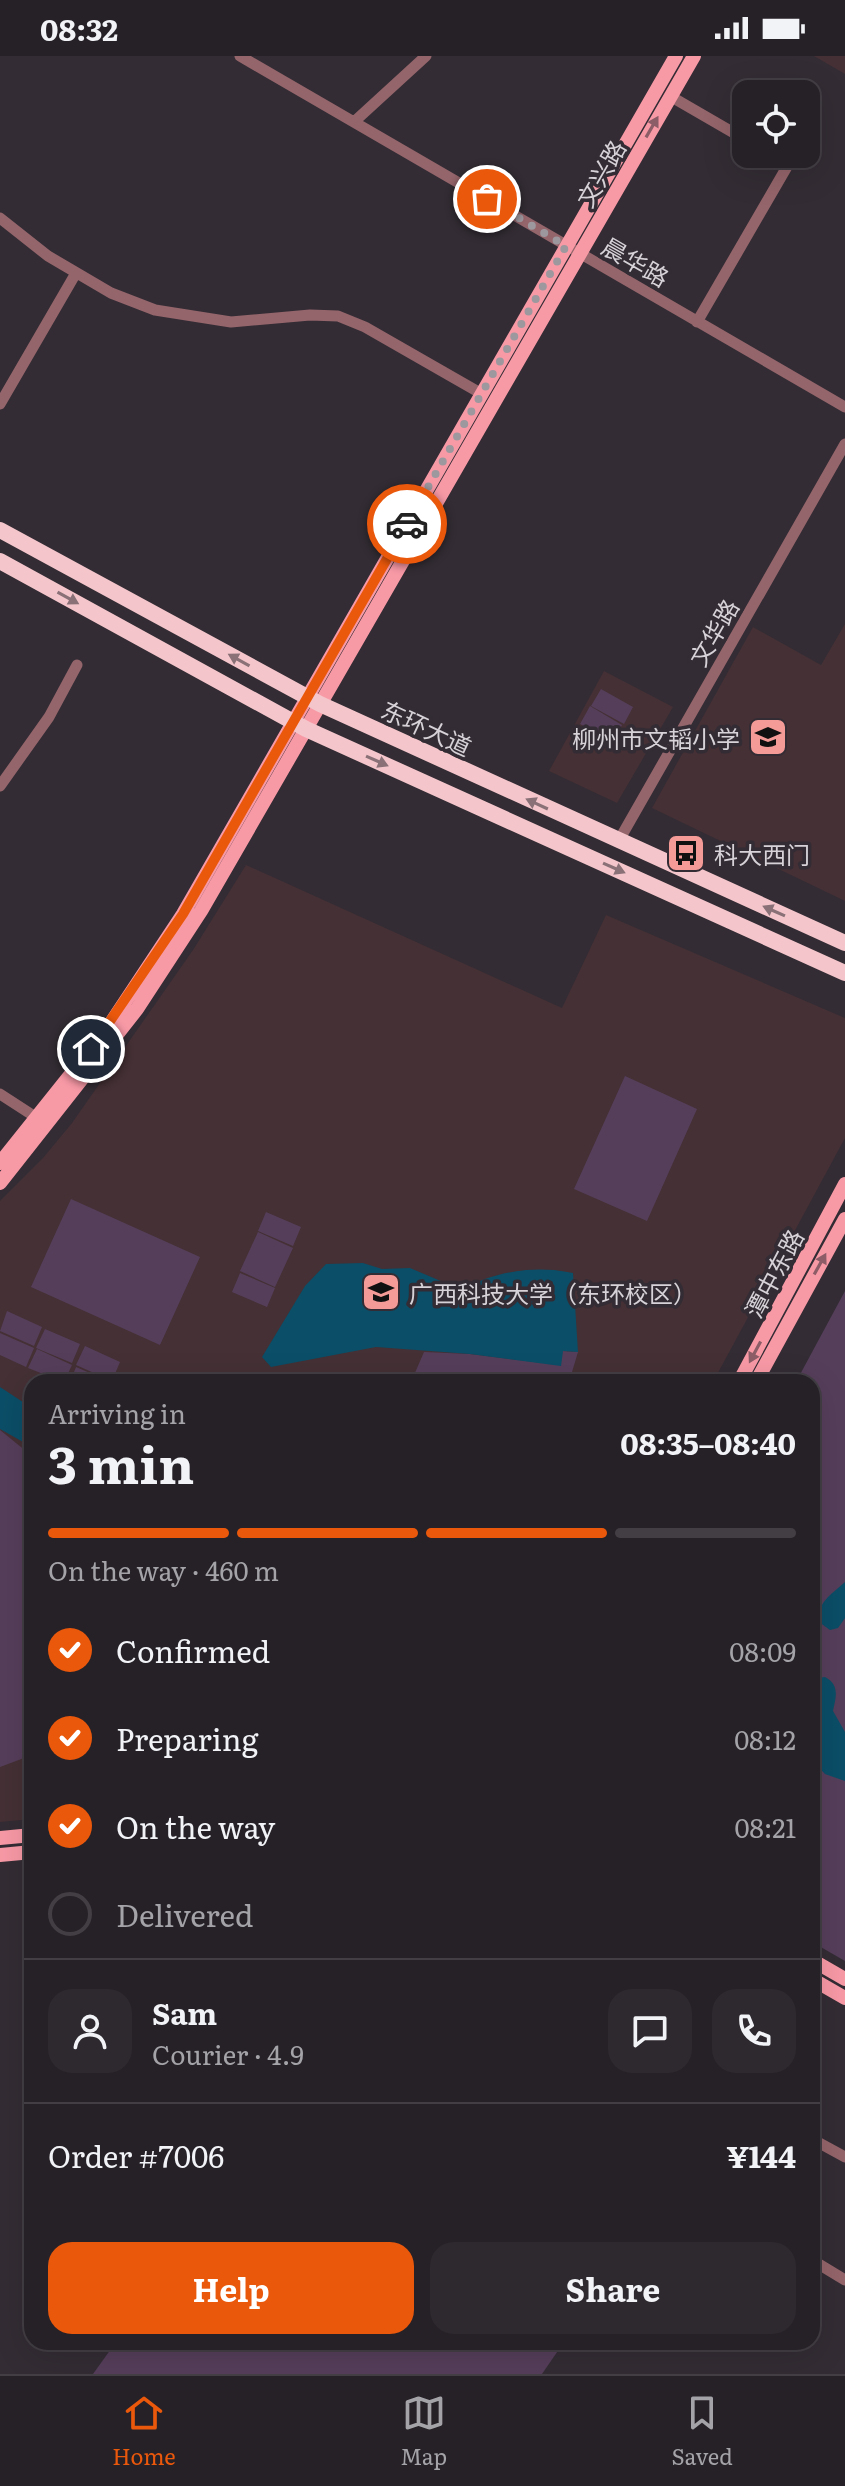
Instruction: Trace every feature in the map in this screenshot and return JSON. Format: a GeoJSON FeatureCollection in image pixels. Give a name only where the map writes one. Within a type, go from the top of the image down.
{"type":"FeatureCollection","features":[{"type":"Feature","properties":{"kind":"highway","name":"东环大道"},"geometry":{"type":"LineString","coordinates":[[0,530],[314,701],[845,943]]}},
{"type":"Feature","properties":{"kind":"highway"},"geometry":{"type":"LineString","coordinates":[[0,561],[300,725],[845,973]]}},
{"type":"Feature","properties":{"kind":"main road","name":"文兴路"},"geometry":{"type":"LineString","coordinates":[[300,725],[573,250],[676,56]]}},
{"type":"Feature","properties":{"kind":"main road","name":"文兴路"},"geometry":{"type":"LineString","coordinates":[[314,701],[482,394],[694,56]]}},
{"type":"Feature","properties":{"kind":"main road"},"geometry":{"type":"LineString","coordinates":[[0,1163],[114,1019],[300,725]]}},
{"type":"Feature","properties":{"kind":"main road"},"geometry":{"type":"LineString","coordinates":[[0,1183],[137,1009],[201,911],[300,725]]}},
{"type":"Feature","properties":{"kind":"main road","name":"潭中东路"},"geometry":{"type":"LineString","coordinates":[[743,1374],[845,1184]]}},
{"type":"Feature","properties":{"kind":"main road","name":"潭中东路"},"geometry":{"type":"LineString","coordinates":[[760,1374],[845,1219]]}},
{"type":"Feature","properties":{"kind":"main road"},"geometry":{"type":"LineString","coordinates":[[0,1838],[24,1836]]}},
{"type":"Feature","properties":{"kind":"main road"},"geometry":{"type":"LineString","coordinates":[[0,1855],[24,1853]]}},
{"type":"Feature","properties":{"kind":"main road"},"geometry":{"type":"LineString","coordinates":[[820,1965],[845,1979]]}},
{"type":"Feature","properties":{"kind":"main road"},"geometry":{"type":"LineString","coordinates":[[820,1984],[845,1998]]}},
{"type":"Feature","properties":{"kind":"street","name":"晨华路"},"geometry":{"type":"LineString","coordinates":[[240,56],[845,407]]}},
{"type":"Feature","properties":{"kind":"street"},"geometry":{"type":"LineString","coordinates":[[355,121],[426,56]]}},
{"type":"Feature","properties":{"kind":"street"},"geometry":{"type":"LineString","coordinates":[[670,96],[732,132]]}},
{"type":"Feature","properties":{"kind":"street"},"geometry":{"type":"LineString","coordinates":[[697,322],[786,168]]}},
{"type":"Feature","properties":{"kind":"street"},"geometry":{"type":"LineString","coordinates":[[0,218],[48,256],[76,273],[111,293],[155,310],[231,322],[310,315],[338,316],[365,327],[482,394]]}},
{"type":"Feature","properties":{"kind":"street"},"geometry":{"type":"LineString","coordinates":[[0,404],[76,273]]}},
{"type":"Feature","properties":{"kind":"street","name":"文华路"},"geometry":{"type":"LineString","coordinates":[[618,842],[845,444]]}},
{"type":"Feature","properties":{"kind":"street"},"geometry":{"type":"LineString","coordinates":[[0,786],[49,717],[77,665]]}},
{"type":"Feature","properties":{"kind":"street"},"geometry":{"type":"LineString","coordinates":[[0,1094],[37,1118]]}},
{"type":"Feature","properties":{"kind":"street"},"geometry":{"type":"LineString","coordinates":[[820,2143],[845,2157]]}},
{"type":"Feature","properties":{"kind":"street"},"geometry":{"type":"LineString","coordinates":[[820,2265],[845,2280]]}},
{"type":"Feature","properties":{"kind":"shaded area"},"geometry":{"type":"Polygon","coordinates":[[[814,56],[845,56],[845,74],[814,56]]]}},
{"type":"Feature","properties":{"kind":"shaded area","name":"柳州市文韬小学"},"geometry":{"type":"Polygon","coordinates":[[[845,624],[845,901],[652,808],[753,627],[821,665],[845,624]]]}},
{"type":"Feature","properties":{"kind":"shaded area"},"geometry":{"type":"Polygon","coordinates":[[[604,671],[673,707],[617,803],[549,771],[604,671]]]}},
{"type":"Feature","properties":{"kind":"shaded area"},"geometry":{"type":"Polygon","coordinates":[[[601,689],[633,707],[624,724],[591,706],[601,689]]]}},
{"type":"Feature","properties":{"kind":"shaded area"},"geometry":{"type":"Polygon","coordinates":[[[590,706],[622,725],[613,742],[580,724],[590,706]]]}},
{"type":"Feature","properties":{"kind":"shaded area","name":"广西科技大学（东环校区）"},"geometry":{"type":"Polygon","coordinates":[[[246,865],[562,1008],[606,915],[845,1018],[845,1138],[717,1374],[24,1374],[24,1820],[0,1822],[0,1201],[43,1158],[72,1123],[193,950],[246,865]]]}},
{"type":"Feature","properties":{"kind":"shaded area"},"geometry":{"type":"Polygon","coordinates":[[[625,1076],[697,1109],[647,1221],[574,1189],[625,1076]]]}},
{"type":"Feature","properties":{"kind":"shaded area"},"geometry":{"type":"Polygon","coordinates":[[[71,1199],[200,1257],[160,1345],[31,1287],[71,1199]]]}},
{"type":"Feature","properties":{"kind":"shaded area"},"geometry":{"type":"Polygon","coordinates":[[[266,1212],[301,1227],[293,1246],[258,1231],[266,1212]]]}},
{"type":"Feature","properties":{"kind":"shaded area"},"geometry":{"type":"Polygon","coordinates":[[[258,1232],[293,1248],[275,1287],[240,1271],[258,1232]]]}},
{"type":"Feature","properties":{"kind":"shaded area"},"geometry":{"type":"Polygon","coordinates":[[[240,1273],[275,1288],[267,1307],[232,1292],[240,1273]]]}},
{"type":"Feature","properties":{"kind":"shaded area"},"geometry":{"type":"Polygon","coordinates":[[[845,1291],[845,1961],[820,1947],[820,1374],[800,1374],[845,1291]]]}},
{"type":"Feature","properties":{"kind":"shaded area"},"geometry":{"type":"Polygon","coordinates":[[[7,1311],[42,1327],[34,1346],[0,1331],[7,1311]]]}},
{"type":"Feature","properties":{"kind":"shaded area"},"geometry":{"type":"Polygon","coordinates":[[[45,1329],[80,1344],[72,1363],[36,1348],[45,1329]]]}},
{"type":"Feature","properties":{"kind":"shaded area"},"geometry":{"type":"Polygon","coordinates":[[[0,1333],[34,1348],[26,1367],[0,1355],[0,1333]]]}},
{"type":"Feature","properties":{"kind":"shaded area"},"geometry":{"type":"Polygon","coordinates":[[[85,1346],[120,1362],[115,1374],[96,1374],[76,1365],[85,1346]]]}},
{"type":"Feature","properties":{"kind":"shaded area"},"geometry":{"type":"Polygon","coordinates":[[[37,1349],[72,1365],[68,1374],[43,1374],[28,1368],[37,1349]]]}},
{"type":"Feature","properties":{"kind":"shaded area"},"geometry":{"type":"Polygon","coordinates":[[[562,1351],[578,1352],[571,1374],[414,1374],[424,1352],[560,1365],[562,1351]]]}},
{"type":"Feature","properties":{"kind":"shaded area"},"geometry":{"type":"Polygon","coordinates":[[[76,1367],[92,1374],[73,1374],[76,1367]]]}},
{"type":"Feature","properties":{"kind":"shaded area"},"geometry":{"type":"Polygon","coordinates":[[[0,1430],[24,1450],[24,1758],[0,1767],[0,1430]]]}},
{"type":"Feature","properties":{"kind":"shaded area"},"geometry":{"type":"Polygon","coordinates":[[[110,2350],[558,2350],[542,2374],[93,2374],[110,2350]]]}},
{"type":"Feature","properties":{"kind":"water"},"geometry":{"type":"Polygon","coordinates":[[[363,1263],[382,1269],[410,1268],[462,1290],[488,1278],[516,1271],[573,1273],[578,1352],[563,1351],[561,1366],[470,1354],[376,1347],[271,1367],[262,1357],[305,1286],[326,1264],[363,1263]]]}},
{"type":"Feature","properties":{"kind":"water"},"geometry":{"type":"Polygon","coordinates":[[[0,1387],[24,1403],[24,1442],[0,1429],[0,1387]]]}},
{"type":"Feature","properties":{"kind":"water"},"geometry":{"type":"Polygon","coordinates":[[[845,1582],[845,1618],[838,1628],[830,1630],[820,1623],[820,1609],[845,1582]]]}},
{"type":"Feature","properties":{"kind":"water"},"geometry":{"type":"Polygon","coordinates":[[[820,1678],[830,1680],[835,1688],[833,1711],[845,1732],[845,1781],[825,1774],[820,1769],[820,1678]]]}},
{"type":"Feature","properties":{"kind":"way so far"},"geometry":{"type":"LineString","coordinates":[[407,524],[566,246],[487,199]]}},
{"type":"Feature","properties":{"kind":"place","name":"柳州市文韬小学"},"geometry":{"type":"Point","coordinates":[768,737]}},
{"type":"Feature","properties":{"kind":"place","name":"科大西门"},"geometry":{"type":"Point","coordinates":[686,853]}},
{"type":"Feature","properties":{"kind":"place","name":"广西科技大学（东环校区）"},"geometry":{"type":"Point","coordinates":[381,1292]}},
{"type":"Feature","properties":{"kind":"route"},"geometry":{"type":"LineString","coordinates":[[91,1049],[183,914],[407,524]]}}]}
